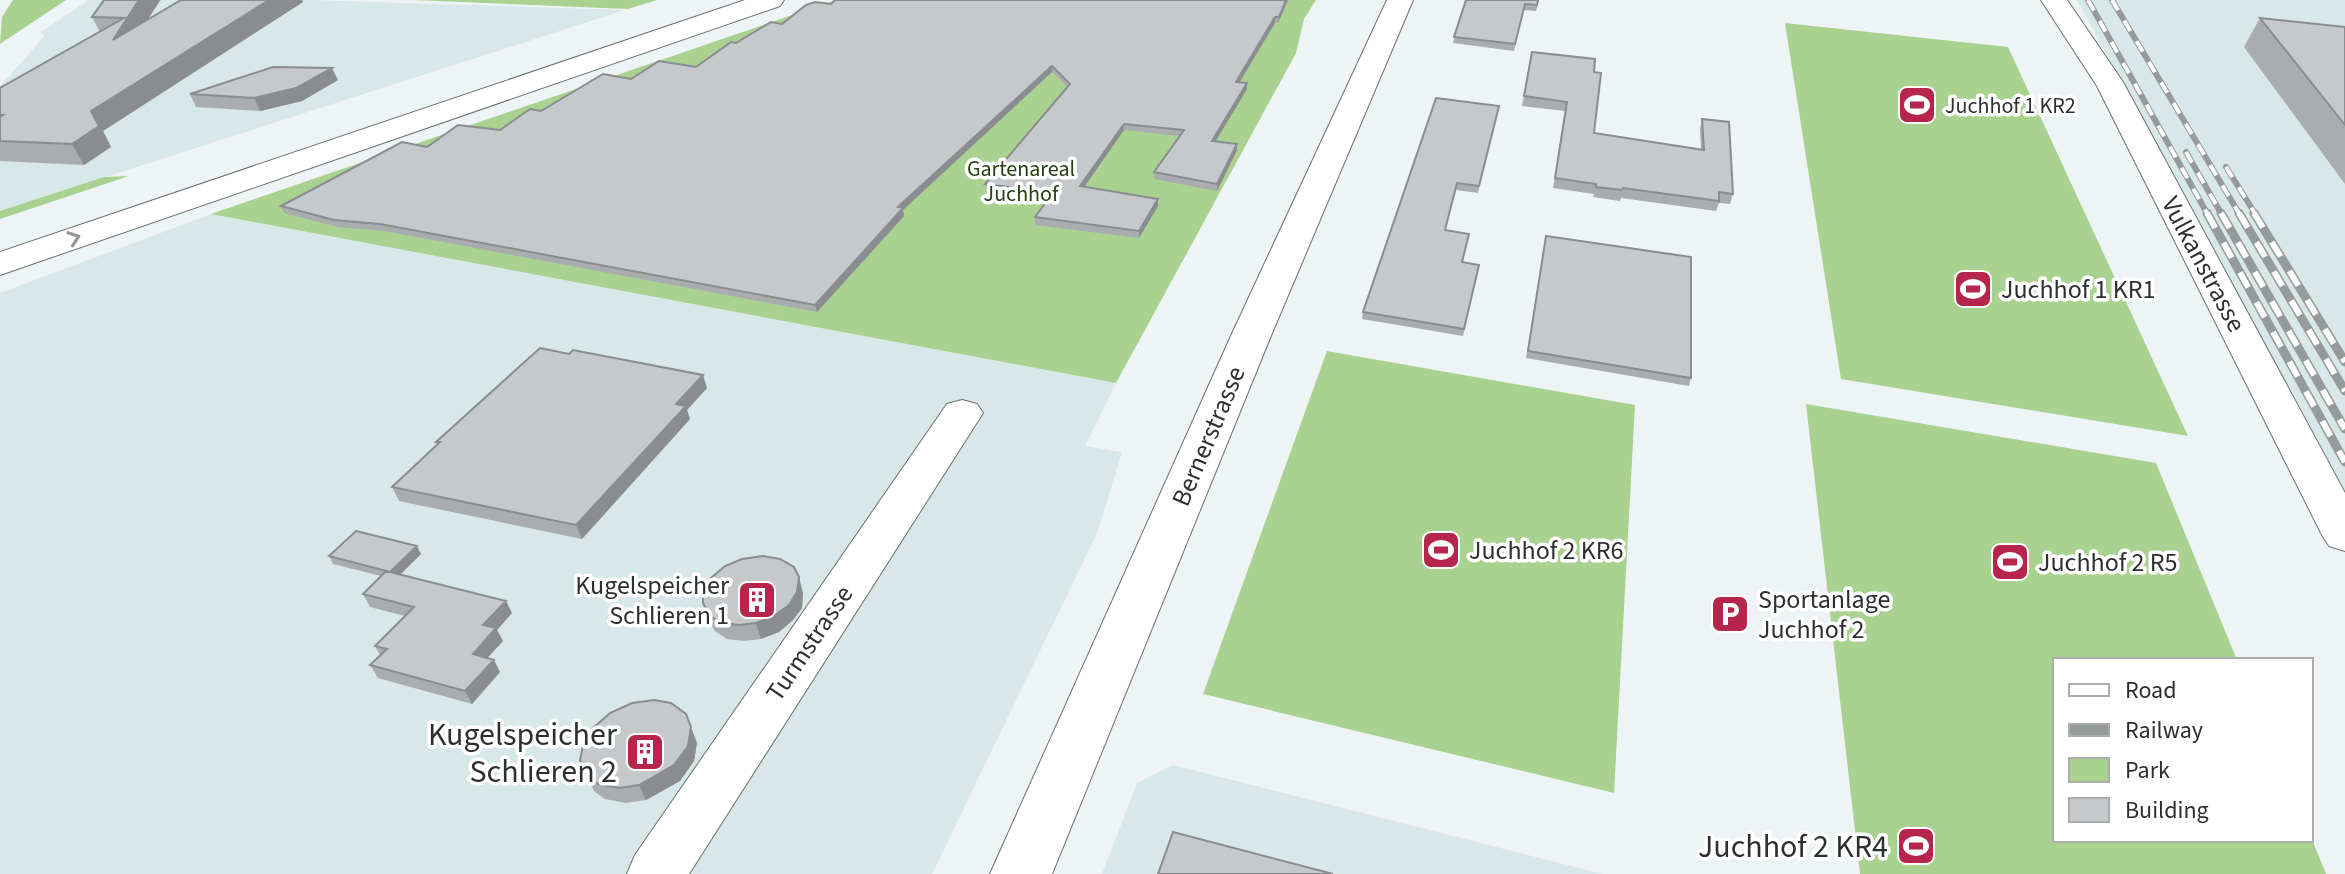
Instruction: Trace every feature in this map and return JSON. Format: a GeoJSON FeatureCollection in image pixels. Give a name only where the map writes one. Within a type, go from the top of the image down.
{"type":"FeatureCollection","features":[{"type":"Feature","properties":{"kind":"main road"},"geometry":{"type":"LineString","coordinates":[[0,237],[716,0]]}},
{"type":"Feature","properties":{"kind":"main road"},"geometry":{"type":"LineString","coordinates":[[0,264],[771,0]]}},
{"type":"Feature","properties":{"kind":"main road","name":"Bernerstrasse"},"geometry":{"type":"LineString","coordinates":[[1021,874],[1250,338],[1400,0]]}},
{"type":"Feature","properties":{"kind":"street","name":"Vulkanstrasse"},"geometry":{"type":"LineString","coordinates":[[2054,0],[2066,22],[2076,29],[2099,74],[2109,82],[2345,535]]}},
{"type":"Feature","properties":{"kind":"street","name":"Turmstrasse"},"geometry":{"type":"LineString","coordinates":[[656,874],[962,413]]}},
{"type":"Feature","properties":{"kind":"shaded area"},"geometry":{"type":"Polygon","coordinates":[[[89,0],[309,0],[625,10],[0,211],[0,86],[44,37],[41,32],[89,0]]]}},
{"type":"Feature","properties":{"kind":"shaded area"},"geometry":{"type":"Polygon","coordinates":[[[2077,0],[2345,0],[2345,494],[2077,0]]]}},
{"type":"Feature","properties":{"kind":"shaded area"},"geometry":{"type":"Polygon","coordinates":[[[211,214],[1116,383],[1085,446],[1122,452],[1098,531],[932,874],[0,874],[0,293],[211,214]]]}},
{"type":"Feature","properties":{"kind":"shaded area"},"geometry":{"type":"Polygon","coordinates":[[[1173,765],[1603,874],[1102,874],[1137,783],[1173,765]]]}},
{"type":"Feature","properties":{"kind":"green space"},"geometry":{"type":"Polygon","coordinates":[[[13,0],[66,0],[0,44],[2,17],[13,0]]]}},
{"type":"Feature","properties":{"kind":"green space"},"geometry":{"type":"Polygon","coordinates":[[[413,0],[657,0],[628,9],[413,0]]]}},
{"type":"Feature","properties":{"kind":"green space","name":"Gartenareal Juchhof"},"geometry":{"type":"Polygon","coordinates":[[[836,0],[1316,0],[1304,19],[1296,53],[1116,383],[211,214],[836,0]]]}},
{"type":"Feature","properties":{"kind":"green space","name":"Juchhof 1 KR1"},"geometry":{"type":"Polygon","coordinates":[[[1785,23],[2008,47],[2188,436],[1841,379],[1785,23]]]}},
{"type":"Feature","properties":{"kind":"green space"},"geometry":{"type":"Polygon","coordinates":[[[129,176],[0,219],[0,211],[104,177],[129,176]]]}},
{"type":"Feature","properties":{"kind":"green space","name":"Juchhof 2 KR6"},"geometry":{"type":"Polygon","coordinates":[[[1327,351],[1635,405],[1614,793],[1203,694],[1327,351]]]}},
{"type":"Feature","properties":{"kind":"green space","name":"Juchhof 2 R5"},"geometry":{"type":"Polygon","coordinates":[[[1806,404],[2156,463],[2236,658],[2053,658],[2053,842],[2313,842],[2326,874],[1860,874],[1806,404]]]}},
{"type":"Feature","properties":{"kind":"building"},"geometry":{"type":"Polygon","coordinates":[[[104,0],[139,0],[113,40],[181,0],[269,0],[91,111],[99,126],[72,144],[0,141],[0,117],[3,115],[0,115],[0,88],[124,18],[92,17],[104,0]]]}},
{"type":"Feature","properties":{"kind":"building","name":"Gartenareal Juchhof"},"geometry":{"type":"Polygon","coordinates":[[[835,0],[1286,0],[1279,17],[1275,17],[1236,82],[1247,83],[1212,141],[1237,144],[1217,184],[1154,172],[1184,130],[1124,124],[1080,186],[1158,199],[1139,231],[1035,217],[1053,193],[985,184],[1070,84],[1052,66],[898,207],[903,208],[815,305],[380,224],[334,220],[281,206],[402,142],[427,147],[458,125],[500,130],[530,109],[541,111],[603,74],[631,79],[659,61],[696,67],[731,42],[736,43],[771,22],[782,24],[806,5],[815,2],[831,4],[835,0]]]}},
{"type":"Feature","properties":{"kind":"building"},"geometry":{"type":"Polygon","coordinates":[[[1466,0],[1538,0],[1537,5],[1525,4],[1515,44],[1454,37],[1466,0]]]}},
{"type":"Feature","properties":{"kind":"building"},"geometry":{"type":"Polygon","coordinates":[[[2260,18],[2345,27],[2345,125],[2260,18]]]}},
{"type":"Feature","properties":{"kind":"building"},"geometry":{"type":"Polygon","coordinates":[[[1532,52],[1595,59],[1594,72],[1601,73],[1594,133],[1704,150],[1702,119],[1729,122],[1733,194],[1719,192],[1719,201],[1596,187],[1596,184],[1555,178],[1567,102],[1524,96],[1532,52]]]}},
{"type":"Feature","properties":{"kind":"building"},"geometry":{"type":"Polygon","coordinates":[[[273,67],[332,68],[296,88],[254,98],[190,94],[273,67]]]}},
{"type":"Feature","properties":{"kind":"building"},"geometry":{"type":"Polygon","coordinates":[[[1436,98],[1499,106],[1479,186],[1457,183],[1445,230],[1469,234],[1462,262],[1479,265],[1464,329],[1363,312],[1436,98]]]}},
{"type":"Feature","properties":{"kind":"building"},"geometry":{"type":"Polygon","coordinates":[[[1546,236],[1691,257],[1691,378],[1528,351],[1546,236]]]}},
{"type":"Feature","properties":{"kind":"building"},"geometry":{"type":"Polygon","coordinates":[[[540,348],[569,354],[573,350],[703,375],[676,404],[686,406],[576,525],[392,487],[440,442],[436,442],[540,348]]]}},
{"type":"Feature","properties":{"kind":"building"},"geometry":{"type":"Polygon","coordinates":[[[356,531],[417,546],[390,572],[329,556],[356,531]]]}},
{"type":"Feature","properties":{"kind":"building","name":"Kugelspeicher Schlieren 1"},"geometry":{"type":"Polygon","coordinates":[[[763,556],[780,559],[794,567],[799,577],[797,592],[789,605],[774,616],[756,623],[722,623],[710,616],[703,603],[703,591],[711,578],[725,566],[742,559],[763,556]]]}},
{"type":"Feature","properties":{"kind":"building"},"geometry":{"type":"Polygon","coordinates":[[[386,571],[506,601],[483,625],[496,628],[473,654],[494,660],[465,691],[370,665],[387,649],[375,646],[414,607],[363,594],[386,571]]]}},
{"type":"Feature","properties":{"kind":"building","name":"Kugelspeicher Schlieren 2"},"geometry":{"type":"Polygon","coordinates":[[[654,700],[671,703],[686,714],[691,727],[688,746],[674,765],[639,785],[619,788],[598,784],[587,775],[580,760],[583,745],[592,729],[610,713],[632,703],[654,700]]]}},
{"type":"Feature","properties":{"kind":"building"},"geometry":{"type":"Polygon","coordinates":[[[1173,832],[1333,874],[1158,874],[1173,832]]]}},
{"type":"Feature","properties":{"kind":"railway"},"geometry":{"type":"LineString","coordinates":[[2088,0],[2208,215]]}},
{"type":"Feature","properties":{"kind":"railway"},"geometry":{"type":"LineString","coordinates":[[2112,0],[2240,215]]}},
{"type":"Feature","properties":{"kind":"railway"},"geometry":{"type":"LineString","coordinates":[[2186,152],[2222,215]]}},
{"type":"Feature","properties":{"kind":"railway"},"geometry":{"type":"LineString","coordinates":[[2226,167],[2256,215]]}},
{"type":"Feature","properties":{"kind":"railway"},"geometry":{"type":"LineString","coordinates":[[2207,213],[2345,462]]}},
{"type":"Feature","properties":{"kind":"railway"},"geometry":{"type":"LineString","coordinates":[[2221,213],[2345,429]]}},
{"type":"Feature","properties":{"kind":"railway"},"geometry":{"type":"LineString","coordinates":[[2239,213],[2345,391]]}},
{"type":"Feature","properties":{"kind":"railway"},"geometry":{"type":"LineString","coordinates":[[2254,213],[2345,362]]}},
{"type":"Feature","properties":{"kind":"place","name":"Juchhof 1 KR2"},"geometry":{"type":"Point","coordinates":[1917,105]}},
{"type":"Feature","properties":{"kind":"place","name":"Juchhof 1 KR1"},"geometry":{"type":"Point","coordinates":[1973,289]}},
{"type":"Feature","properties":{"kind":"place","name":"Juchhof 2 KR6"},"geometry":{"type":"Point","coordinates":[1441,550]}},
{"type":"Feature","properties":{"kind":"place","name":"Juchhof 2 R5"},"geometry":{"type":"Point","coordinates":[2010,562]}},
{"type":"Feature","properties":{"kind":"place","name":"Kugelspeicher Schlieren 1"},"geometry":{"type":"Point","coordinates":[757,600]}},
{"type":"Feature","properties":{"kind":"place","name":"Sportanlage Juchhof 2"},"geometry":{"type":"Point","coordinates":[1730,614]}},
{"type":"Feature","properties":{"kind":"place","name":"Kugelspeicher Schlieren 2"},"geometry":{"type":"Point","coordinates":[645,752]}},
{"type":"Feature","properties":{"kind":"place","name":"Juchhof 2 KR4"},"geometry":{"type":"Point","coordinates":[1916,846]}}]}
